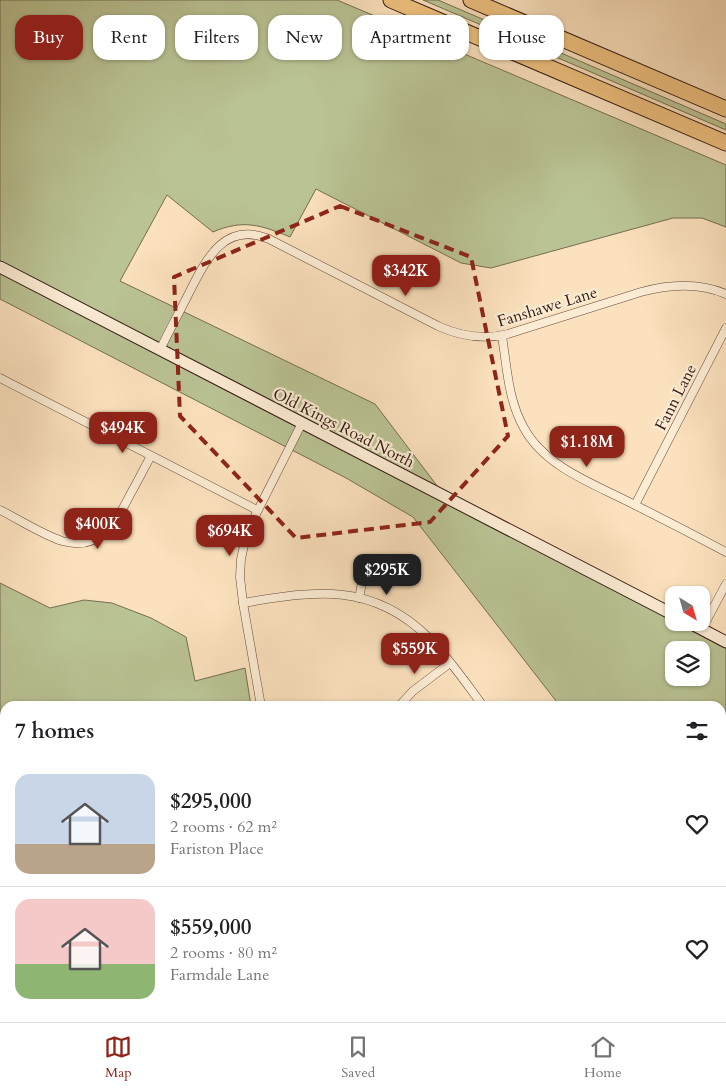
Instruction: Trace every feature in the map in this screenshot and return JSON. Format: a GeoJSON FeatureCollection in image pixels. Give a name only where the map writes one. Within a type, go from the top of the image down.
{"type":"FeatureCollection","features":[{"type":"Feature","properties":{"kind":"highway"},"geometry":{"type":"LineString","coordinates":[[391,0],[726,143]]}},
{"type":"Feature","properties":{"kind":"highway"},"geometry":{"type":"LineString","coordinates":[[471,0],[726,109]]}},
{"type":"Feature","properties":{"kind":"street","name":"Fanshawe Lane"},"geometry":{"type":"LineString","coordinates":[[160,350],[211,253],[227,240],[248,235],[269,239],[445,329],[475,336],[502,336],[662,287],[700,286],[726,294]]}},
{"type":"Feature","properties":{"kind":"street","name":"Old Kings Road North"},"geometry":{"type":"LineString","coordinates":[[0,267],[665,610]]}},
{"type":"Feature","properties":{"kind":"street","name":"Fann Lane"},"geometry":{"type":"LineString","coordinates":[[635,505],[726,328]]}},
{"type":"Feature","properties":{"kind":"street"},"geometry":{"type":"LineString","coordinates":[[502,336],[513,401],[530,438],[544,454],[565,468],[726,552]]}},
{"type":"Feature","properties":{"kind":"street"},"geometry":{"type":"LineString","coordinates":[[0,378],[257,510]]}},
{"type":"Feature","properties":{"kind":"street"},"geometry":{"type":"LineString","coordinates":[[260,701],[243,603],[240,577],[241,559],[247,535],[257,510],[302,422]]}},
{"type":"Feature","properties":{"kind":"street"},"geometry":{"type":"LineString","coordinates":[[0,510],[62,540],[79,543],[91,541],[107,531],[117,520],[151,456]]}},
{"type":"Feature","properties":{"kind":"street"},"geometry":{"type":"LineString","coordinates":[[359,598],[366,563]]}},
{"type":"Feature","properties":{"kind":"street"},"geometry":{"type":"LineString","coordinates":[[710,614],[726,584]]}},
{"type":"Feature","properties":{"kind":"street"},"geometry":{"type":"LineString","coordinates":[[243,603],[312,593],[332,593],[359,598],[385,607],[411,622],[433,642],[479,701]]}},
{"type":"Feature","properties":{"kind":"street"},"geometry":{"type":"LineString","coordinates":[[706,631],[726,642]]}},
{"type":"Feature","properties":{"kind":"street"},"geometry":{"type":"LineString","coordinates":[[403,701],[408,695],[450,663]]}},
{"type":"Feature","properties":{"kind":"highlighted area"},"geometry":{"type":"Polygon","coordinates":[[[340,206],[471,257],[508,436],[430,522],[296,538],[180,416],[174,277],[340,206]]]}},
{"type":"Feature","properties":{"kind":"green space"},"geometry":{"type":"Polygon","coordinates":[[[0,0],[337,0],[372,15],[352,15],[352,60],[469,60],[469,56],[726,165],[726,227],[702,218],[673,218],[491,268],[461,263],[316,189],[290,237],[270,229],[252,225],[234,226],[213,232],[167,195],[120,281],[375,404],[441,491],[0,262],[0,0]]]}},
{"type":"Feature","properties":{"kind":"green space"},"geometry":{"type":"Polygon","coordinates":[[[423,0],[438,0],[479,18],[479,24],[469,20],[469,15],[458,15],[423,0]]]}},
{"type":"Feature","properties":{"kind":"green space"},"geometry":{"type":"Polygon","coordinates":[[[564,54],[726,124],[726,130],[563,60],[564,54]]]}},
{"type":"Feature","properties":{"kind":"green space"},"geometry":{"type":"Polygon","coordinates":[[[0,273],[665,615],[665,631],[694,631],[726,647],[726,701],[556,701],[413,517],[346,478],[0,299],[0,273]]]}},
{"type":"Feature","properties":{"kind":"green space"},"geometry":{"type":"Polygon","coordinates":[[[0,583],[50,608],[84,600],[112,603],[151,618],[186,637],[195,681],[245,668],[250,701],[0,701],[0,583]]]}}]}
